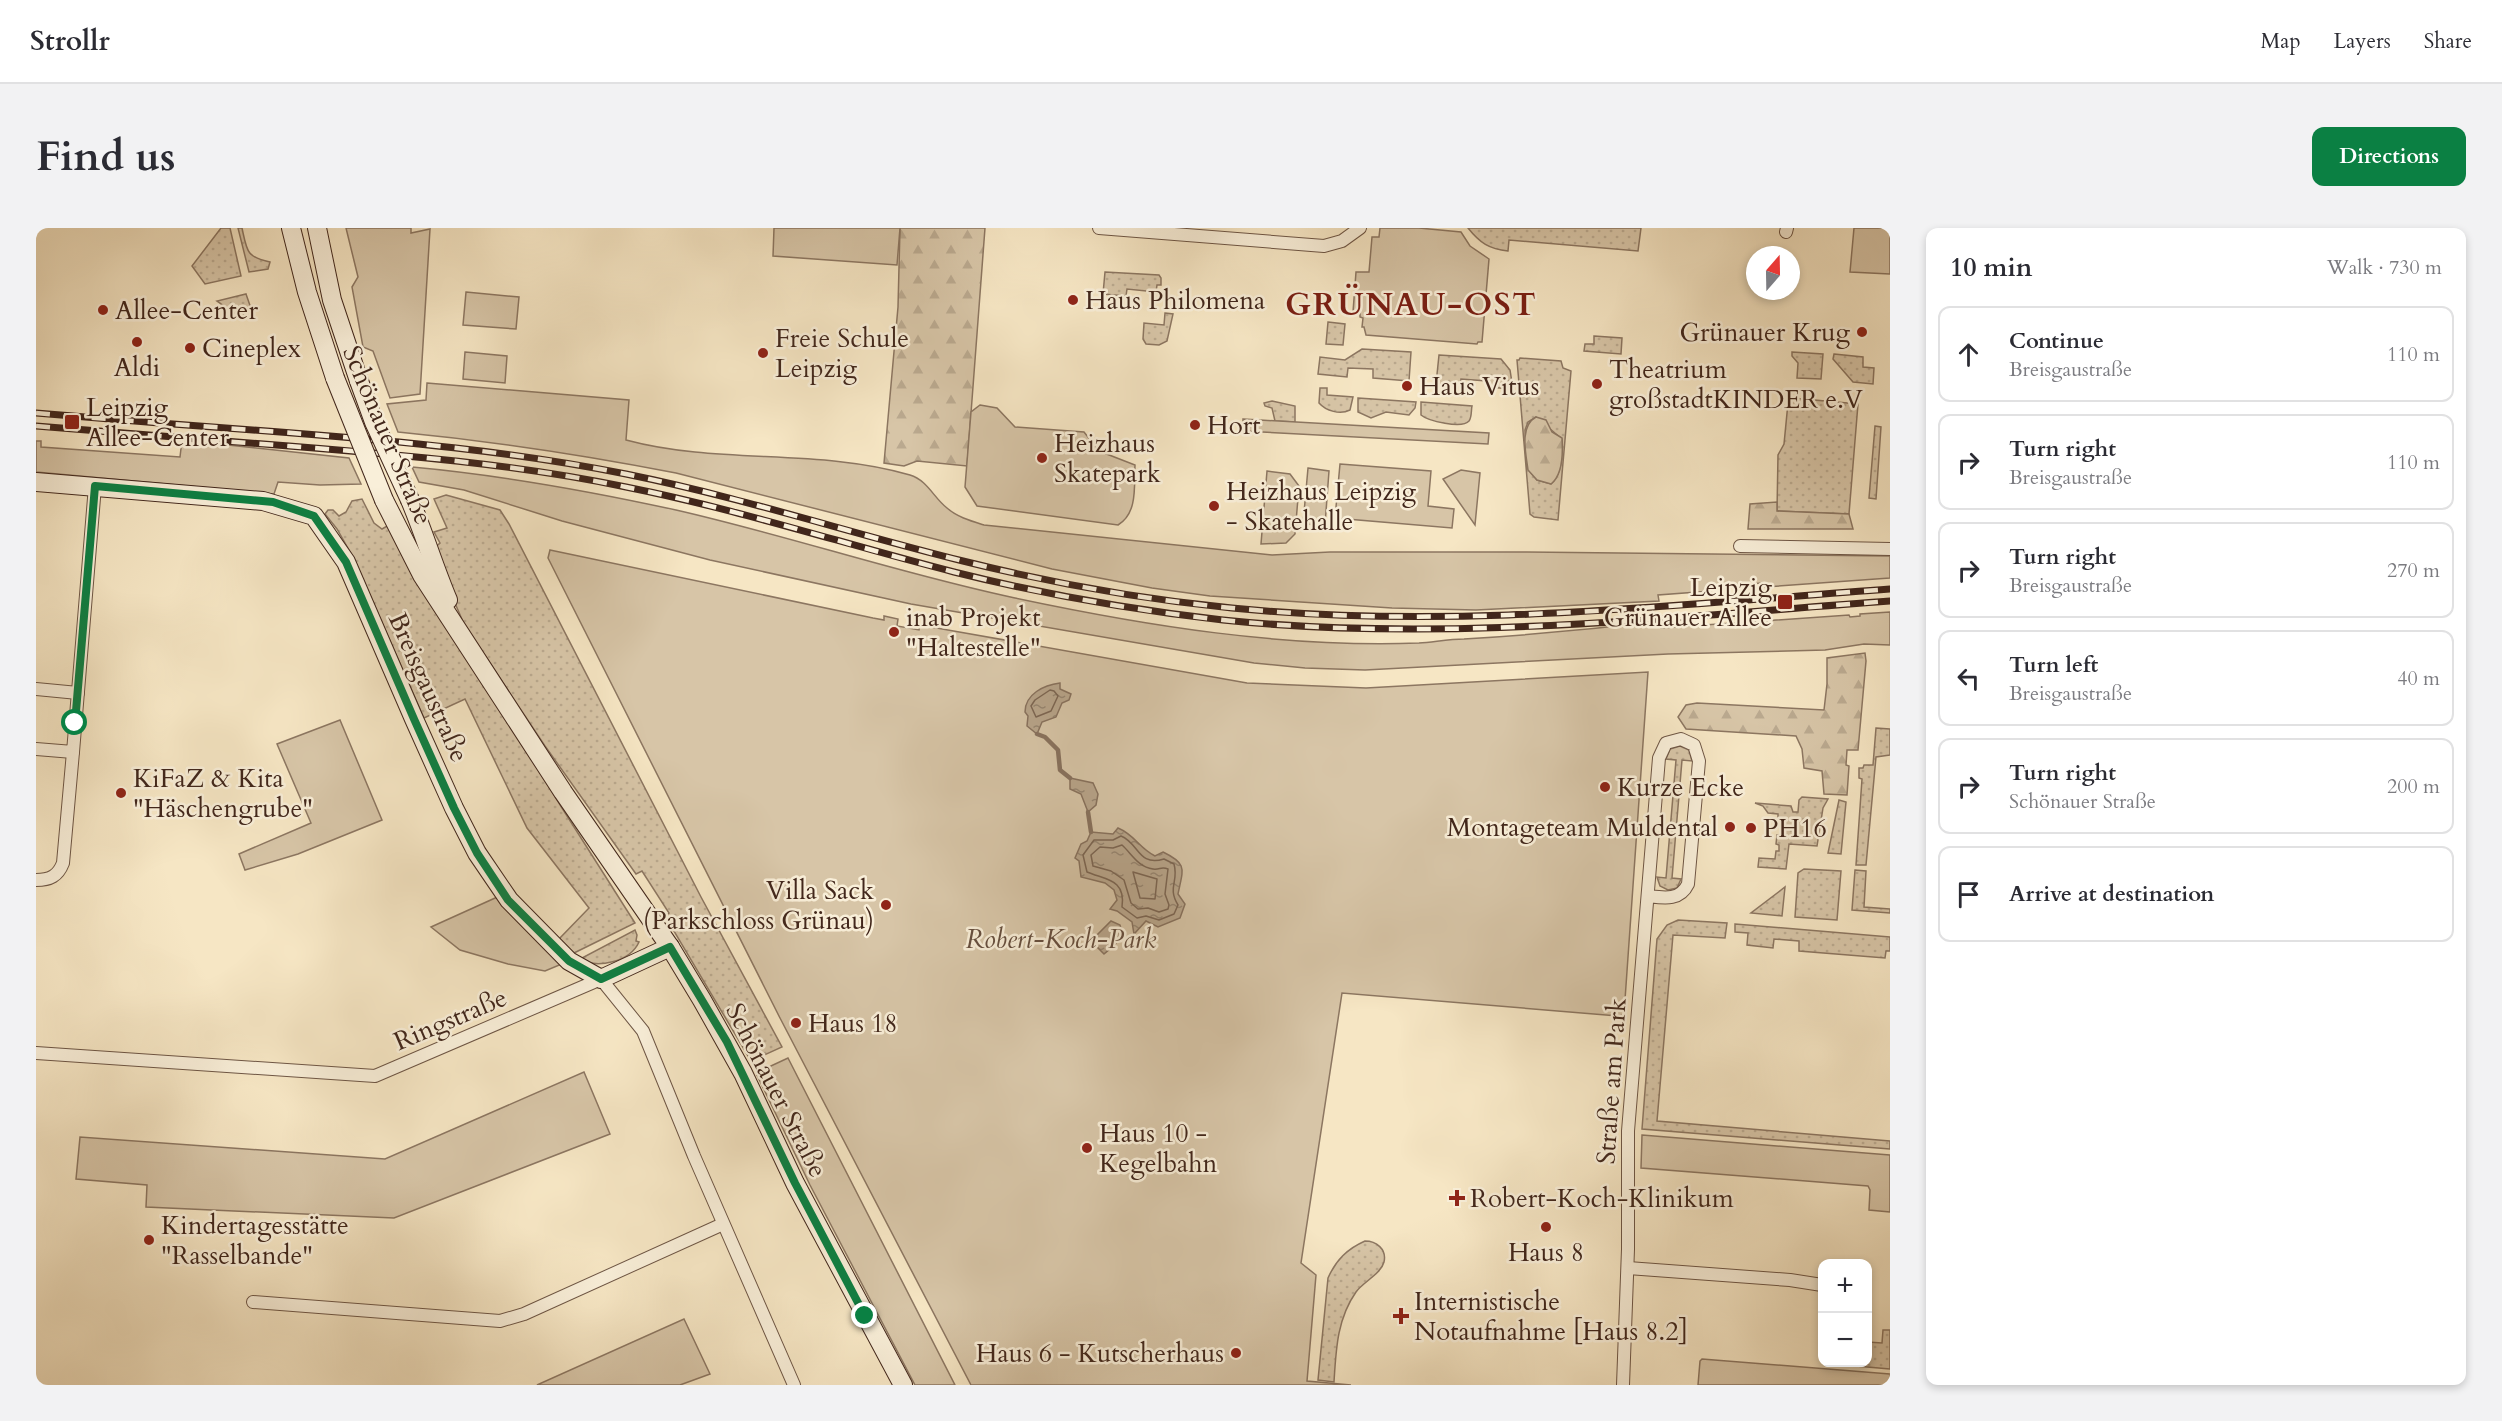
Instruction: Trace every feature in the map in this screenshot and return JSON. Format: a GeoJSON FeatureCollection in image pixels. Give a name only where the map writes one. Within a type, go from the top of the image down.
{"type":"FeatureCollection","features":[{"type":"Feature","properties":{"kind":"main road","name":"Schönauer Straße"},"geometry":{"type":"LineString","coordinates":[[291,228],[304,281],[335,378],[384,500],[422,575],[563,792],[670,947],[727,1042],[795,1183],[903,1385]]}},
{"type":"Feature","properties":{"kind":"main road","name":"Schönauer Straße"},"geometry":{"type":"LineString","coordinates":[[317,228],[332,300],[359,381],[374,422],[422,527],[425,543],[469,648]]}},
{"type":"Feature","properties":{"kind":"main road","name":"Breisgaustraße"},"geometry":{"type":"LineString","coordinates":[[36,482],[273,502],[314,516],[346,562],[454,808],[477,853],[508,900],[569,961],[601,979]]}},
{"type":"Feature","properties":{"kind":"main road"},"geometry":{"type":"LineString","coordinates":[[601,979],[670,947]]}},
{"type":"Feature","properties":{"kind":"street"},"geometry":{"type":"LineString","coordinates":[[1099,228],[1324,246],[1342,242],[1360,228]]}},
{"type":"Feature","properties":{"kind":"street"},"geometry":{"type":"LineString","coordinates":[[36,880],[55,876],[63,863],[95,486]]}},
{"type":"Feature","properties":{"kind":"street"},"geometry":{"type":"LineString","coordinates":[[1740,546],[1890,549]]}},
{"type":"Feature","properties":{"kind":"street"},"geometry":{"type":"LineString","coordinates":[[36,689],[78,693]]}},
{"type":"Feature","properties":{"kind":"street","name":"Straße am Park"},"geometry":{"type":"LineString","coordinates":[[1623,1385],[1628,1268],[1628,1131],[1659,758],[1666,743],[1673,740],[1685,740],[1694,745],[1699,761],[1688,884],[1682,893],[1675,896],[1648,896]]}},
{"type":"Feature","properties":{"kind":"street"},"geometry":{"type":"LineString","coordinates":[[36,749],[73,752]]}},
{"type":"Feature","properties":{"kind":"street"},"geometry":{"type":"LineString","coordinates":[[601,979],[644,1030],[723,1224],[794,1385]]}},
{"type":"Feature","properties":{"kind":"street","name":"Ringstraße"},"geometry":{"type":"LineString","coordinates":[[36,1053],[375,1076],[601,979]]}},
{"type":"Feature","properties":{"kind":"street"},"geometry":{"type":"LineString","coordinates":[[253,1302],[500,1321],[524,1314],[723,1224]]}},
{"type":"Feature","properties":{"kind":"street"},"geometry":{"type":"LineString","coordinates":[[1628,1268],[1790,1280],[1818,1285]]}},
{"type":"Feature","properties":{"kind":"green space"},"geometry":{"type":"Polygon","coordinates":[[[221,228],[230,228],[241,276],[205,284],[192,266],[221,228]]]}},
{"type":"Feature","properties":{"kind":"green space"},"geometry":{"type":"Polygon","coordinates":[[[238,228],[242,228],[249,252],[256,258],[270,262],[268,269],[249,272],[238,228]]]}},
{"type":"Feature","properties":{"kind":"green space"},"geometry":{"type":"Polygon","coordinates":[[[346,228],[411,228],[411,233],[430,229],[420,394],[390,398],[373,351],[363,347],[352,287],[358,277],[346,228]]]}},
{"type":"Feature","properties":{"kind":"green space"},"geometry":{"type":"Polygon","coordinates":[[[774,228],[900,228],[897,265],[773,256],[774,228]]]}},
{"type":"Feature","properties":{"kind":"green space"},"geometry":{"type":"Polygon","coordinates":[[[900,228],[985,228],[967,466],[917,461],[904,466],[884,463],[898,307],[900,228]]]}},
{"type":"Feature","properties":{"kind":"green space"},"geometry":{"type":"Polygon","coordinates":[[[1380,228],[1419,228],[1461,232],[1470,246],[1489,259],[1482,342],[1477,344],[1366,335],[1362,327],[1363,318],[1360,317],[1360,312],[1353,312],[1356,272],[1369,272],[1372,237],[1379,237],[1380,228]]]}},
{"type":"Feature","properties":{"kind":"green space"},"geometry":{"type":"Polygon","coordinates":[[[1468,228],[1641,228],[1638,251],[1509,240],[1508,251],[1495,249],[1485,244],[1468,228]]]}},
{"type":"Feature","properties":{"kind":"green space"},"geometry":{"type":"Polygon","coordinates":[[[1854,228],[1890,228],[1890,274],[1850,272],[1854,228]]]}},
{"type":"Feature","properties":{"kind":"green space"},"geometry":{"type":"Polygon","coordinates":[[[1105,272],[1159,275],[1161,285],[1157,285],[1156,292],[1127,289],[1126,296],[1103,294],[1105,272]]]}},
{"type":"Feature","properties":{"kind":"green space"},"geometry":{"type":"Polygon","coordinates":[[[466,292],[519,297],[516,329],[463,325],[466,292]]]}},
{"type":"Feature","properties":{"kind":"green space"},"geometry":{"type":"Polygon","coordinates":[[[246,294],[254,317],[234,313],[217,301],[246,294]]]}},
{"type":"Feature","properties":{"kind":"green space"},"geometry":{"type":"Polygon","coordinates":[[[1165,313],[1173,314],[1167,341],[1159,345],[1146,344],[1143,339],[1144,323],[1164,325],[1165,313]]]}},
{"type":"Feature","properties":{"kind":"green space"},"geometry":{"type":"Polygon","coordinates":[[[1328,322],[1345,324],[1343,345],[1326,344],[1328,322]]]}},
{"type":"Feature","properties":{"kind":"green space"},"geometry":{"type":"Polygon","coordinates":[[[1594,336],[1622,338],[1621,354],[1584,351],[1585,344],[1594,344],[1594,336]]]}},
{"type":"Feature","properties":{"kind":"green space"},"geometry":{"type":"Polygon","coordinates":[[[1362,349],[1411,352],[1409,381],[1373,378],[1373,369],[1348,368],[1347,377],[1318,374],[1320,357],[1345,360],[1362,349]]]}},
{"type":"Feature","properties":{"kind":"green space"},"geometry":{"type":"Polygon","coordinates":[[[465,352],[507,356],[505,383],[463,379],[465,352]]]}},
{"type":"Feature","properties":{"kind":"green space"},"geometry":{"type":"Polygon","coordinates":[[[1792,352],[1823,354],[1821,379],[1797,378],[1798,363],[1792,356],[1792,352]]]}},
{"type":"Feature","properties":{"kind":"green space"},"geometry":{"type":"Polygon","coordinates":[[[1834,354],[1863,357],[1863,367],[1874,368],[1873,384],[1853,382],[1833,359],[1834,354]]]}},
{"type":"Feature","properties":{"kind":"green space"},"geometry":{"type":"Polygon","coordinates":[[[1439,355],[1501,359],[1510,370],[1513,389],[1487,387],[1487,381],[1461,379],[1460,385],[1436,384],[1439,355]]]}},
{"type":"Feature","properties":{"kind":"green space"},"geometry":{"type":"Polygon","coordinates":[[[1520,358],[1561,361],[1563,368],[1571,371],[1558,520],[1534,517],[1530,514],[1517,360],[1520,358]],[[1536,417],[1528,422],[1525,430],[1527,468],[1537,480],[1551,484],[1555,480],[1561,463],[1562,439],[1536,417]]]}},
{"type":"Feature","properties":{"kind":"green space"},"geometry":{"type":"Polygon","coordinates":[[[427,383],[629,400],[626,440],[661,448],[697,452],[840,462],[910,475],[926,485],[951,511],[984,525],[1272,555],[1330,552],[1527,552],[1890,556],[1890,578],[1765,587],[1764,583],[1711,586],[1711,591],[1658,595],[1659,601],[1476,610],[1392,608],[1210,596],[1152,588],[1052,569],[676,473],[537,449],[398,432],[387,404],[426,400],[427,383]]]}},
{"type":"Feature","properties":{"kind":"green space"},"geometry":{"type":"Polygon","coordinates":[[[1320,388],[1327,388],[1327,395],[1353,397],[1350,410],[1338,412],[1322,406],[1319,403],[1320,388]]]}},
{"type":"Feature","properties":{"kind":"green space"},"geometry":{"type":"Polygon","coordinates":[[[1358,398],[1416,402],[1415,408],[1409,415],[1386,412],[1371,418],[1358,412],[1358,398]]]}},
{"type":"Feature","properties":{"kind":"green space"},"geometry":{"type":"Polygon","coordinates":[[[1792,398],[1858,404],[1849,514],[1777,511],[1778,455],[1784,444],[1788,403],[1791,403],[1792,398]]]}},
{"type":"Feature","properties":{"kind":"green space"},"geometry":{"type":"Polygon","coordinates":[[[1272,401],[1295,406],[1295,422],[1275,421],[1272,408],[1265,406],[1264,403],[1272,401]]]}},
{"type":"Feature","properties":{"kind":"green space"},"geometry":{"type":"Polygon","coordinates":[[[1421,402],[1472,406],[1471,418],[1460,424],[1430,420],[1421,415],[1421,402]]]}},
{"type":"Feature","properties":{"kind":"green space","name":"Heizhaus Skatepark"},"geometry":{"type":"Polygon","coordinates":[[[980,405],[997,408],[1015,427],[1084,432],[1099,451],[1135,465],[1134,498],[1129,514],[1118,525],[977,506],[965,487],[971,412],[980,405]]]}},
{"type":"Feature","properties":{"kind":"green space"},"geometry":{"type":"Polygon","coordinates":[[[1536,417],[1546,420],[1552,432],[1562,438],[1560,469],[1551,484],[1537,480],[1528,470],[1525,434],[1527,427],[1536,417]]]}},
{"type":"Feature","properties":{"kind":"green space"},"geometry":{"type":"Polygon","coordinates":[[[1243,419],[1489,433],[1488,444],[1243,431],[1243,419]]]}},
{"type":"Feature","properties":{"kind":"green space"},"geometry":{"type":"Polygon","coordinates":[[[1875,426],[1881,427],[1876,499],[1869,498],[1875,426]]]}},
{"type":"Feature","properties":{"kind":"green space"},"geometry":{"type":"Polygon","coordinates":[[[182,440],[349,458],[361,484],[320,485],[278,482],[274,494],[36,472],[36,441],[41,441],[41,447],[180,457],[182,440]]]}},
{"type":"Feature","properties":{"kind":"green space"},"geometry":{"type":"Polygon","coordinates":[[[1340,464],[1431,471],[1428,506],[1454,509],[1452,528],[1335,518],[1340,464]]]}},
{"type":"Feature","properties":{"kind":"green space"},"geometry":{"type":"Polygon","coordinates":[[[412,467],[511,479],[643,503],[719,520],[1015,598],[1115,618],[1216,633],[1317,642],[1419,643],[1562,632],[1661,621],[1661,628],[1849,615],[1850,617],[1890,612],[1890,645],[1864,644],[1825,650],[1668,654],[1365,670],[1254,663],[911,604],[710,560],[562,521],[464,490],[419,482],[412,467]]]}},
{"type":"Feature","properties":{"kind":"green space"},"geometry":{"type":"Polygon","coordinates":[[[1308,468],[1329,471],[1325,525],[1303,524],[1308,468]]]}},
{"type":"Feature","properties":{"kind":"green space"},"geometry":{"type":"Polygon","coordinates":[[[1461,470],[1480,473],[1475,525],[1443,479],[1461,470]]]}},
{"type":"Feature","properties":{"kind":"green space"},"geometry":{"type":"Polygon","coordinates":[[[1267,471],[1290,474],[1299,486],[1295,534],[1286,543],[1261,544],[1267,471]]]}},
{"type":"Feature","properties":{"kind":"green space"},"geometry":{"type":"Polygon","coordinates":[[[446,495],[500,510],[509,524],[701,897],[782,1047],[751,1061],[665,916],[669,913],[642,871],[636,874],[545,746],[464,624],[432,550],[440,543],[434,532],[447,528],[434,499],[446,495]]]}},
{"type":"Feature","properties":{"kind":"green space"},"geometry":{"type":"Polygon","coordinates":[[[362,499],[374,523],[382,529],[389,525],[635,923],[574,953],[559,939],[589,908],[527,828],[465,699],[424,718],[353,557],[337,529],[325,514],[328,510],[333,510],[339,516],[346,512],[352,501],[362,499]]]}},
{"type":"Feature","properties":{"kind":"green space"},"geometry":{"type":"Polygon","coordinates":[[[1777,502],[1777,511],[1849,514],[1853,529],[1748,529],[1750,504],[1777,502]]]}},
{"type":"Feature","properties":{"kind":"green space","name":"Robert-Koch-Park"},"geometry":{"type":"Polygon","coordinates":[[[550,550],[873,618],[884,620],[884,616],[898,619],[897,626],[919,630],[920,625],[1247,683],[1366,688],[1648,672],[1624,1014],[1618,1016],[1342,993],[1301,1263],[1316,1275],[1307,1381],[1351,1385],[971,1385],[780,1018],[548,558],[550,550]]]}},
{"type":"Feature","properties":{"kind":"green space"},"geometry":{"type":"Polygon","coordinates":[[[1865,653],[1858,750],[1847,750],[1846,765],[1849,766],[1847,795],[1824,794],[1822,771],[1804,768],[1802,749],[1796,736],[1686,729],[1678,717],[1686,705],[1697,703],[1824,710],[1827,658],[1865,653]]]}},
{"type":"Feature","properties":{"kind":"green space"},"geometry":{"type":"Polygon","coordinates":[[[340,720],[382,820],[298,854],[245,870],[239,854],[311,823],[277,744],[340,720]]]}},
{"type":"Feature","properties":{"kind":"green space"},"geometry":{"type":"Polygon","coordinates":[[[1876,728],[1890,729],[1890,755],[1876,757],[1866,865],[1856,865],[1862,779],[1859,778],[1859,768],[1863,768],[1864,765],[1873,765],[1876,728]]]}},
{"type":"Feature","properties":{"kind":"green space"},"geometry":{"type":"Polygon","coordinates":[[[1680,746],[1689,750],[1692,761],[1682,760],[1672,878],[1681,879],[1677,888],[1668,890],[1660,886],[1657,877],[1666,878],[1676,760],[1666,759],[1670,749],[1680,746]]]}},
{"type":"Feature","properties":{"kind":"green space"},"geometry":{"type":"Polygon","coordinates":[[[1802,797],[1828,799],[1823,808],[1817,846],[1789,844],[1786,869],[1758,867],[1759,858],[1775,859],[1776,851],[1779,851],[1779,845],[1776,844],[1777,835],[1780,835],[1781,822],[1778,822],[1778,814],[1768,813],[1763,806],[1755,803],[1791,806],[1793,812],[1798,812],[1799,800],[1802,797]]]}},
{"type":"Feature","properties":{"kind":"green space"},"geometry":{"type":"Polygon","coordinates":[[[1839,800],[1846,802],[1841,854],[1828,853],[1839,800]]]}},
{"type":"Feature","properties":{"kind":"green space"},"geometry":{"type":"Polygon","coordinates":[[[1804,869],[1841,871],[1837,920],[1795,917],[1798,873],[1804,869]]]}},
{"type":"Feature","properties":{"kind":"green space"},"geometry":{"type":"Polygon","coordinates":[[[1855,870],[1866,871],[1864,907],[1890,909],[1890,913],[1852,910],[1855,870]]]}},
{"type":"Feature","properties":{"kind":"green space"},"geometry":{"type":"Polygon","coordinates":[[[1785,887],[1782,916],[1751,913],[1785,887]]]}},
{"type":"Feature","properties":{"kind":"green space"},"geometry":{"type":"Polygon","coordinates":[[[504,894],[569,961],[545,971],[508,964],[460,950],[431,927],[504,894]]]}},
{"type":"Feature","properties":{"kind":"green space"},"geometry":{"type":"Polygon","coordinates":[[[1678,920],[1727,923],[1725,938],[1673,935],[1657,1121],[1890,1141],[1890,1149],[1642,1129],[1657,939],[1667,925],[1678,920]]]}},
{"type":"Feature","properties":{"kind":"green space"},"geometry":{"type":"Polygon","coordinates":[[[1735,924],[1890,937],[1890,951],[1886,951],[1885,958],[1799,951],[1799,941],[1774,939],[1773,948],[1747,945],[1748,933],[1735,932],[1735,924]]]}},
{"type":"Feature","properties":{"kind":"green space"},"geometry":{"type":"Polygon","coordinates":[[[635,930],[636,941],[639,942],[635,949],[621,959],[595,963],[580,959],[635,930]]]}},
{"type":"Feature","properties":{"kind":"green space"},"geometry":{"type":"Polygon","coordinates":[[[788,1058],[955,1385],[915,1385],[810,1185],[757,1075],[760,1071],[788,1058]]]}},
{"type":"Feature","properties":{"kind":"green space"},"geometry":{"type":"Polygon","coordinates":[[[584,1072],[610,1134],[394,1218],[146,1207],[147,1185],[76,1179],[80,1137],[385,1159],[584,1072]]]}},
{"type":"Feature","properties":{"kind":"green space"},"geometry":{"type":"Polygon","coordinates":[[[1642,1135],[1890,1155],[1890,1212],[1869,1210],[1870,1190],[1868,1186],[1641,1168],[1642,1135]]]}},
{"type":"Feature","properties":{"kind":"green space"},"geometry":{"type":"Polygon","coordinates":[[[1365,1241],[1373,1242],[1380,1247],[1384,1253],[1384,1262],[1379,1270],[1356,1292],[1345,1313],[1339,1335],[1334,1382],[1318,1380],[1328,1278],[1343,1256],[1365,1241]]]}},
{"type":"Feature","properties":{"kind":"green space"},"geometry":{"type":"Polygon","coordinates":[[[684,1319],[710,1374],[680,1385],[537,1385],[684,1319]]]}},
{"type":"Feature","properties":{"kind":"green space"},"geometry":{"type":"Polygon","coordinates":[[[1883,1330],[1890,1330],[1890,1369],[1867,1367],[1872,1367],[1872,1342],[1882,1343],[1883,1330]]]}},
{"type":"Feature","properties":{"kind":"green space"},"geometry":{"type":"Polygon","coordinates":[[[1702,1359],[1890,1374],[1890,1385],[1698,1385],[1702,1359]]]}},
{"type":"Feature","properties":{"kind":"water"},"geometry":{"type":"Polygon","coordinates":[[[1060,683],[1060,689],[1071,694],[1069,700],[1062,703],[1056,717],[1042,722],[1037,734],[1027,726],[1028,716],[1025,712],[1028,700],[1042,688],[1060,683]]]}},
{"type":"Feature","properties":{"kind":"water"},"geometry":{"type":"Polygon","coordinates":[[[1070,778],[1093,783],[1098,794],[1096,805],[1088,812],[1081,794],[1070,789],[1070,778]]]}},
{"type":"Feature","properties":{"kind":"water"},"geometry":{"type":"Polygon","coordinates":[[[1118,828],[1129,834],[1155,856],[1163,852],[1180,864],[1182,873],[1178,894],[1185,904],[1180,918],[1158,927],[1146,921],[1134,934],[1132,922],[1117,911],[1110,909],[1117,900],[1114,890],[1105,883],[1081,877],[1079,861],[1075,858],[1081,844],[1087,841],[1091,832],[1113,834],[1118,828]]]}},
{"type":"Feature","properties":{"kind":"water"},"geometry":{"type":"Polygon","coordinates":[[[1111,921],[1120,925],[1121,934],[1118,941],[1104,954],[1091,941],[1111,921]]]}},
{"type":"Feature","properties":{"kind":"waterway"},"geometry":{"type":"LineString","coordinates":[[1037,734],[1045,737],[1058,750],[1060,770],[1070,778]]}},
{"type":"Feature","properties":{"kind":"waterway"},"geometry":{"type":"LineString","coordinates":[[1088,812],[1091,832]]}},
{"type":"Feature","properties":{"kind":"railway"},"geometry":{"type":"LineString","coordinates":[[36,413],[410,443],[583,466],[711,493],[963,561],[1029,576],[1130,595],[1232,608],[1396,617],[1479,616],[1643,608],[1890,589]]}},
{"type":"Feature","properties":{"kind":"railway"},"geometry":{"type":"LineString","coordinates":[[36,426],[374,453],[542,472],[626,487],[709,506],[954,572],[1020,587],[1121,606],[1223,620],[1390,629],[1473,628],[1640,620],[1890,601]]}},
{"type":"Feature","properties":{"kind":"place","name":"Haus Philomena"},"geometry":{"type":"Point","coordinates":[1073,300]}},
{"type":"Feature","properties":{"kind":"place","name":"Allee-Center"},"geometry":{"type":"Point","coordinates":[103,310]}},
{"type":"Feature","properties":{"kind":"place","name":"Grünauer Krug"},"geometry":{"type":"Point","coordinates":[1862,332]}},
{"type":"Feature","properties":{"kind":"place","name":"Aldi"},"geometry":{"type":"Point","coordinates":[137,342]}},
{"type":"Feature","properties":{"kind":"place","name":"Cineplex"},"geometry":{"type":"Point","coordinates":[190,348]}},
{"type":"Feature","properties":{"kind":"place","name":"Freie Schule Leipzig"},"geometry":{"type":"Point","coordinates":[763,353]}},
{"type":"Feature","properties":{"kind":"place","name":"Theatrium großstadtKINDER e.V"},"geometry":{"type":"Point","coordinates":[1597,384]}},
{"type":"Feature","properties":{"kind":"place","name":"Haus Vitus"},"geometry":{"type":"Point","coordinates":[1407,386]}},
{"type":"Feature","properties":{"kind":"place","name":"Leipzig Allee-Center"},"geometry":{"type":"Point","coordinates":[72,422]}},
{"type":"Feature","properties":{"kind":"place","name":"Hort"},"geometry":{"type":"Point","coordinates":[1195,425]}},
{"type":"Feature","properties":{"kind":"place","name":"Heizhaus Skatepark"},"geometry":{"type":"Point","coordinates":[1042,458]}},
{"type":"Feature","properties":{"kind":"place","name":"Heizhaus Leipzig - Skatehalle"},"geometry":{"type":"Point","coordinates":[1214,506]}},
{"type":"Feature","properties":{"kind":"place","name":"Leipzig Grünauer Allee"},"geometry":{"type":"Point","coordinates":[1785,602]}},
{"type":"Feature","properties":{"kind":"place","name":"inab Projekt \"Haltestelle\""},"geometry":{"type":"Point","coordinates":[894,632]}},
{"type":"Feature","properties":{"kind":"place","name":"Kurze Ecke"},"geometry":{"type":"Point","coordinates":[1605,787]}},
{"type":"Feature","properties":{"kind":"place","name":"KiFaZ & Kita \"Häschengrube\""},"geometry":{"type":"Point","coordinates":[121,793]}},
{"type":"Feature","properties":{"kind":"place","name":"Montageteam Muldental"},"geometry":{"type":"Point","coordinates":[1730,827]}},
{"type":"Feature","properties":{"kind":"place","name":"PH16"},"geometry":{"type":"Point","coordinates":[1751,828]}},
{"type":"Feature","properties":{"kind":"place","name":"Villa Sack (Parkschloss Grünau)"},"geometry":{"type":"Point","coordinates":[886,905]}},
{"type":"Feature","properties":{"kind":"place","name":"Haus 18"},"geometry":{"type":"Point","coordinates":[796,1023]}},
{"type":"Feature","properties":{"kind":"place","name":"Haus 10 - Kegelbahn"},"geometry":{"type":"Point","coordinates":[1087,1148]}},
{"type":"Feature","properties":{"kind":"place","name":"Robert-Koch-Klinikum"},"geometry":{"type":"Point","coordinates":[1457,1198]}},
{"type":"Feature","properties":{"kind":"place","name":"Haus 8"},"geometry":{"type":"Point","coordinates":[1546,1227]}},
{"type":"Feature","properties":{"kind":"place","name":"Kindertagesstätte \"Rasselbande\""},"geometry":{"type":"Point","coordinates":[149,1240]}},
{"type":"Feature","properties":{"kind":"place","name":"Internistische Notaufnahme [Haus 8.2]"},"geometry":{"type":"Point","coordinates":[1401,1316]}},
{"type":"Feature","properties":{"kind":"place","name":"Haus 6 - Kutscherhaus"},"geometry":{"type":"Point","coordinates":[1236,1353]}},
{"type":"Feature","properties":{"kind":"district","name":"GRÜNAU-OST"},"geometry":{"type":"Point","coordinates":[1411,304]}},
{"type":"Feature","properties":{"kind":"route"},"geometry":{"type":"LineString","coordinates":[[75,723],[95,486],[273,502],[314,516],[346,562],[454,808],[477,853],[508,900],[569,961],[601,979],[670,947],[727,1042],[795,1183],[865,1316]]}}]}
